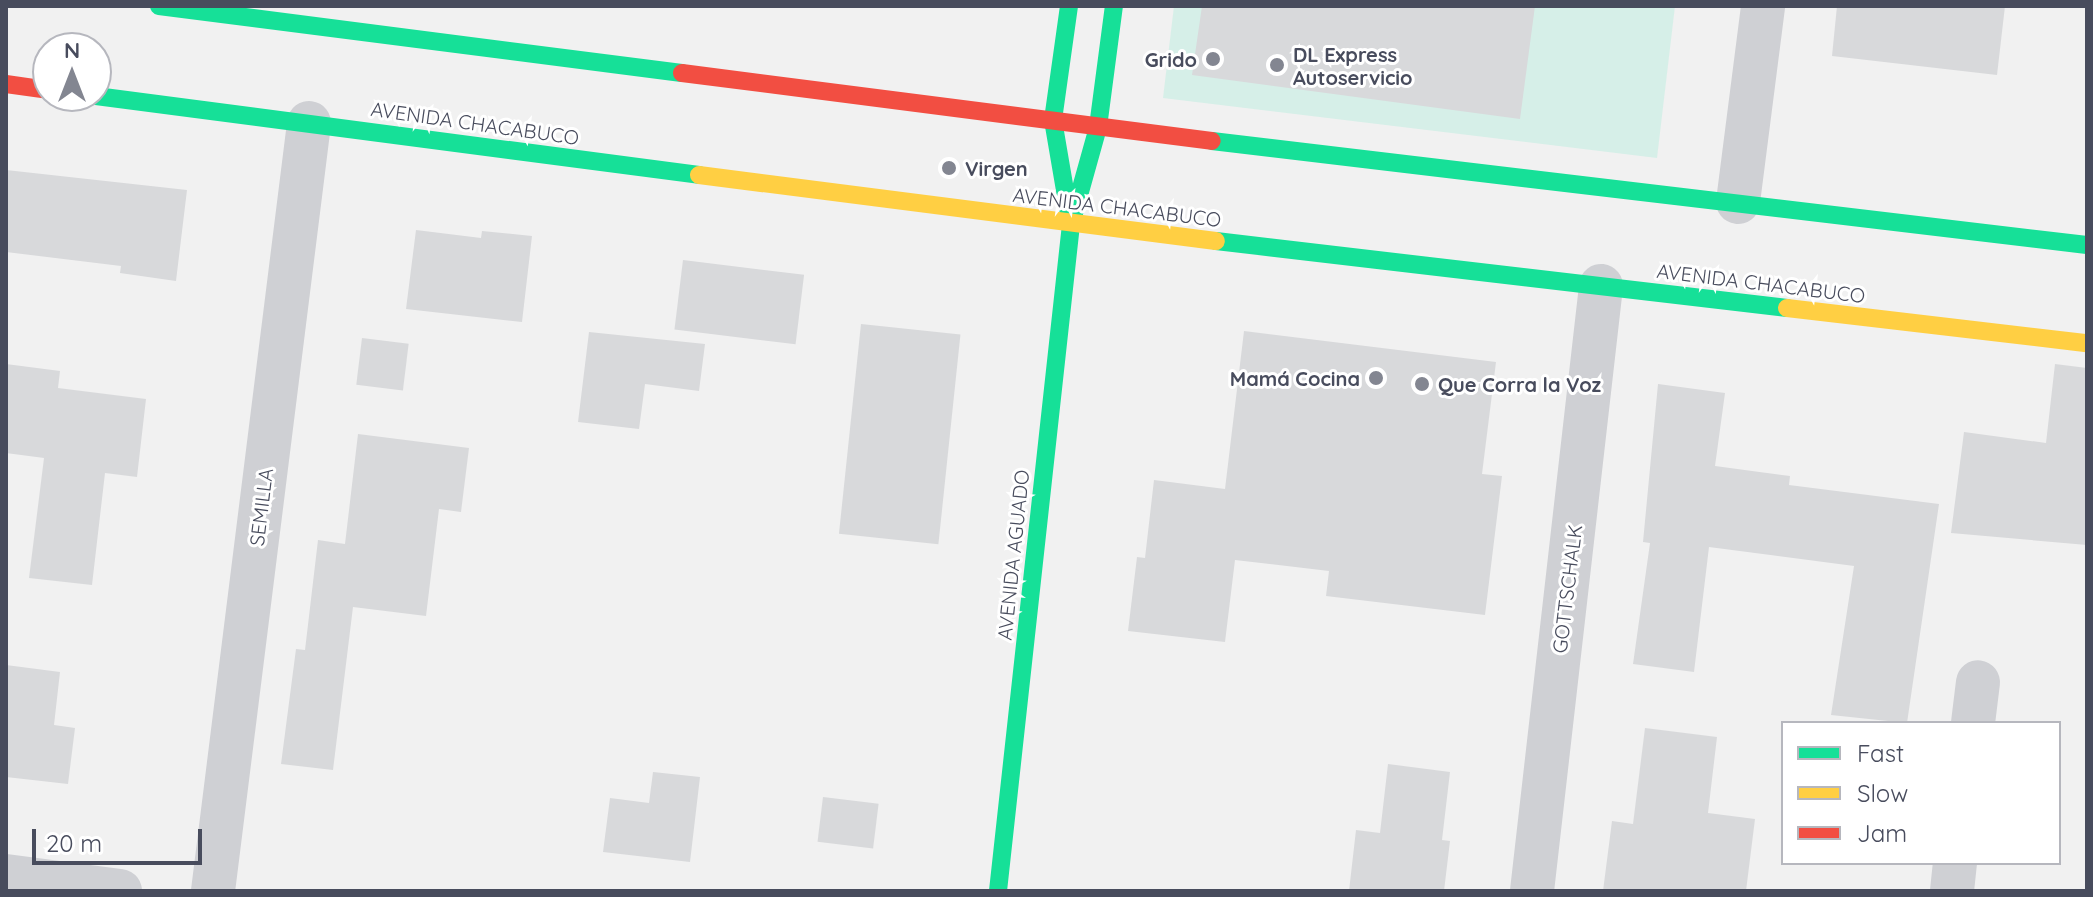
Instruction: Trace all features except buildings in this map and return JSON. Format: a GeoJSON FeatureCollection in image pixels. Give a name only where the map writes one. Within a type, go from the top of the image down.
{"type":"FeatureCollection","features":[{"type":"Feature","properties":{"kind":"main road"},"geometry":{"type":"LineString","coordinates":[[159,6],[295,14],[1098,127],[2087,245]]}},
{"type":"Feature","properties":{"kind":"main road","name":"AVENIDA AGUADO"},"geometry":{"type":"LineString","coordinates":[[1069,6],[1053,120],[1071,224]]}},
{"type":"Feature","properties":{"kind":"main road","name":"AVENIDA AGUADO"},"geometry":{"type":"LineString","coordinates":[[998,891],[1071,224],[1098,127],[1114,6]]}},
{"type":"Feature","properties":{"kind":"main road"},"geometry":{"type":"LineString","coordinates":[[6,84],[32,88]]}},
{"type":"Feature","properties":{"kind":"main road","name":"AVENIDA CHACABUCO"},"geometry":{"type":"LineString","coordinates":[[112,98],[1071,224],[2087,343]]}},
{"type":"Feature","properties":{"kind":"street"},"geometry":{"type":"LineString","coordinates":[[1738,202],[1763,6]]}},
{"type":"Feature","properties":{"kind":"street","name":"SEMILLA"},"geometry":{"type":"LineString","coordinates":[[213,891],[309,123]]}},
{"type":"Feature","properties":{"kind":"street","name":"GOTTSCHALK"},"geometry":{"type":"LineString","coordinates":[[1532,891],[1601,286]]}},
{"type":"Feature","properties":{"kind":"street"},"geometry":{"type":"LineString","coordinates":[[1952,891],[1955,865]]}},
{"type":"Feature","properties":{"kind":"street"},"geometry":{"type":"LineString","coordinates":[[6,876],[120,891]]}},
{"type":"Feature","properties":{"kind":"green space"},"geometry":{"type":"Polygon","coordinates":[[[1174,6],[1675,6],[1657,158],[1163,98],[1174,6]]]}},
{"type":"Feature","properties":{"kind":"traffic: fast"},"geometry":{"type":"LineString","coordinates":[[159,6],[682,73]]}},
{"type":"Feature","properties":{"kind":"traffic: fast"},"geometry":{"type":"LineString","coordinates":[[1069,6],[1053,120],[1069,214]]}},
{"type":"Feature","properties":{"kind":"traffic: fast"},"geometry":{"type":"LineString","coordinates":[[998,891],[1071,224],[1098,127],[1114,6]]}},
{"type":"Feature","properties":{"kind":"traffic: fast"},"geometry":{"type":"LineString","coordinates":[[112,98],[699,175]]}},
{"type":"Feature","properties":{"kind":"traffic: fast"},"geometry":{"type":"LineString","coordinates":[[1212,141],[2087,245]]}},
{"type":"Feature","properties":{"kind":"traffic: fast"},"geometry":{"type":"LineString","coordinates":[[1216,241],[1787,308]]}},
{"type":"Feature","properties":{"kind":"traffic: slow"},"geometry":{"type":"LineString","coordinates":[[699,175],[1216,241]]}},
{"type":"Feature","properties":{"kind":"traffic: slow"},"geometry":{"type":"LineString","coordinates":[[1787,308],[2087,343]]}},
{"type":"Feature","properties":{"kind":"traffic: jam"},"geometry":{"type":"LineString","coordinates":[[682,73],[1212,141]]}},
{"type":"Feature","properties":{"kind":"traffic: jam"},"geometry":{"type":"LineString","coordinates":[[6,84],[32,88]]}},
{"type":"Feature","properties":{"kind":"place","name":"Grido"},"geometry":{"type":"Point","coordinates":[1213,59]}},
{"type":"Feature","properties":{"kind":"place","name":"DL Express Autoservicio"},"geometry":{"type":"Point","coordinates":[1277,65]}},
{"type":"Feature","properties":{"kind":"place","name":"Virgen"},"geometry":{"type":"Point","coordinates":[949,168]}},
{"type":"Feature","properties":{"kind":"place","name":"Mamá Cocina"},"geometry":{"type":"Point","coordinates":[1376,378]}},
{"type":"Feature","properties":{"kind":"place","name":"Que Corra la Voz"},"geometry":{"type":"Point","coordinates":[1422,384]}}]}
